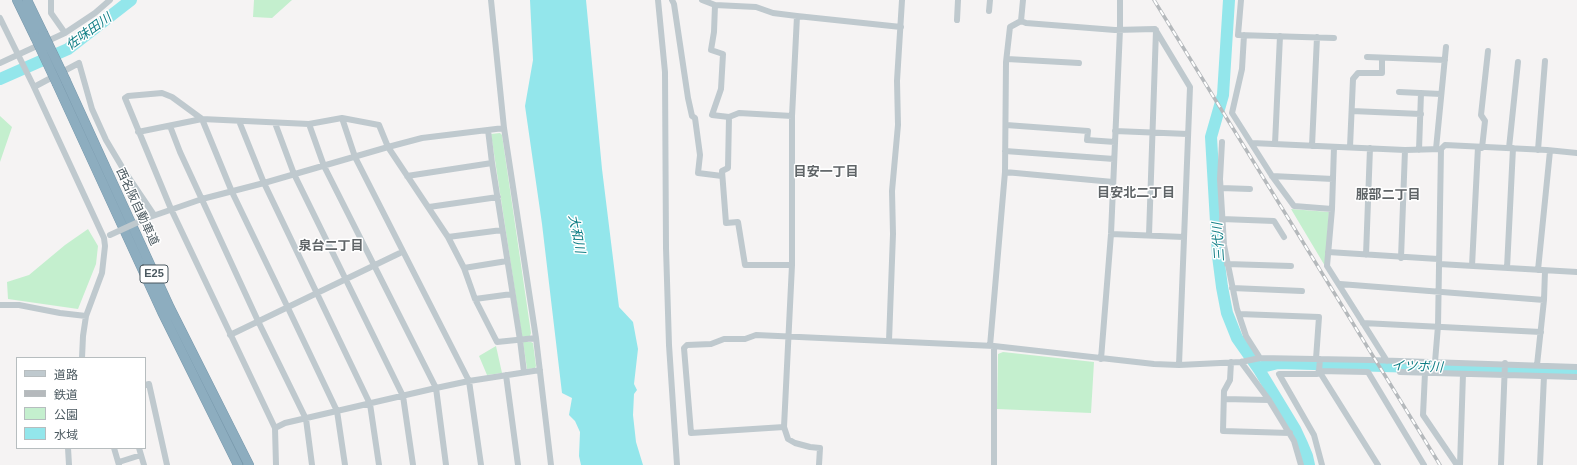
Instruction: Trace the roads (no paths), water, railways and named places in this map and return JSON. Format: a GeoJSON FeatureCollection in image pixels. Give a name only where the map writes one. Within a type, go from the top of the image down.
{"type":"FeatureCollection","features":[{"type":"Feature","properties":{"kind":"highway","name":"西名阪自動車道"},"geometry":{"type":"LineString","coordinates":[[17,0],[39,35]]}},
{"type":"Feature","properties":{"kind":"highway","name":"西名阪自動車道"},"geometry":{"type":"LineString","coordinates":[[27,0],[39,35],[61,82],[167,301],[249,465]]}},
{"type":"Feature","properties":{"kind":"highway","name":"西名阪自動車道"},"geometry":{"type":"LineString","coordinates":[[61,82],[162,312],[238,465]]}},
{"type":"Feature","properties":{"kind":"street"},"geometry":{"type":"LineString","coordinates":[[51,0],[51,13],[65,33]]}},
{"type":"Feature","properties":{"kind":"street"},"geometry":{"type":"LineString","coordinates":[[0,63],[19,58],[65,33],[95,13],[110,0]]}},
{"type":"Feature","properties":{"kind":"street"},"geometry":{"type":"LineString","coordinates":[[491,0],[504,128],[536,338],[551,465]]}},
{"type":"Feature","properties":{"kind":"street"},"geometry":{"type":"LineString","coordinates":[[658,0],[665,72],[666,256],[669,345],[677,465]]}},
{"type":"Feature","properties":{"kind":"street"},"geometry":{"type":"LineString","coordinates":[[672,0],[674,4],[688,98],[692,116],[695,118],[700,155],[698,173],[722,176]]}},
{"type":"Feature","properties":{"kind":"street"},"geometry":{"type":"LineString","coordinates":[[702,0],[715,5],[756,8],[773,13],[901,27]]}},
{"type":"Feature","properties":{"kind":"street"},"geometry":{"type":"LineString","coordinates":[[889,342],[893,234],[892,190],[898,125],[897,81],[902,0]]}},
{"type":"Feature","properties":{"kind":"street"},"geometry":{"type":"LineString","coordinates":[[957,20],[958,0]]}},
{"type":"Feature","properties":{"kind":"street"},"geometry":{"type":"LineString","coordinates":[[989,11],[990,0]]}},
{"type":"Feature","properties":{"kind":"street"},"geometry":{"type":"LineString","coordinates":[[1021,21],[1023,0]]}},
{"type":"Feature","properties":{"kind":"street"},"geometry":{"type":"LineString","coordinates":[[1101,359],[1111,234],[1120,0]]}},
{"type":"Feature","properties":{"kind":"street"},"geometry":{"type":"LineString","coordinates":[[1241,0],[1238,35],[1334,38]]}},
{"type":"Feature","properties":{"kind":"street"},"geometry":{"type":"LineString","coordinates":[[715,5],[714,32],[711,50],[724,54],[721,89],[712,116],[729,117],[739,112],[792,116]]}},
{"type":"Feature","properties":{"kind":"street"},"geometry":{"type":"LineString","coordinates":[[797,16],[792,116],[792,265],[784,427],[788,439],[795,443],[820,448],[819,465]]}},
{"type":"Feature","properties":{"kind":"street"},"geometry":{"type":"LineString","coordinates":[[0,18],[107,237],[102,273],[86,316],[82,357]]}},
{"type":"Feature","properties":{"kind":"street"},"geometry":{"type":"LineString","coordinates":[[994,465],[992,346],[1005,172],[1006,59],[1010,27],[1021,21],[1026,23],[1108,29],[1156,30]]}},
{"type":"Feature","properties":{"kind":"street"},"geometry":{"type":"LineString","coordinates":[[1149,235],[1156,30]]}},
{"type":"Feature","properties":{"kind":"street"},"geometry":{"type":"LineString","coordinates":[[1156,30],[1190,87],[1179,365]]}},
{"type":"Feature","properties":{"kind":"street"},"geometry":{"type":"LineString","coordinates":[[1244,35],[1242,69],[1232,113],[1272,176],[1294,206],[1332,209]]}},
{"type":"Feature","properties":{"kind":"street"},"geometry":{"type":"LineString","coordinates":[[1275,144],[1280,36]]}},
{"type":"Feature","properties":{"kind":"street"},"geometry":{"type":"LineString","coordinates":[[1312,146],[1317,37]]}},
{"type":"Feature","properties":{"kind":"street"},"geometry":{"type":"LineString","coordinates":[[1435,362],[1438,326],[1439,262],[1438,149],[1441,94],[1446,47]]}},
{"type":"Feature","properties":{"kind":"street"},"geometry":{"type":"LineString","coordinates":[[1472,266],[1480,148],[1485,121],[1481,115],[1488,51]]}},
{"type":"Feature","properties":{"kind":"street"},"geometry":{"type":"LineString","coordinates":[[1367,57],[1445,60]]}},
{"type":"Feature","properties":{"kind":"street"},"geometry":{"type":"LineString","coordinates":[[1350,147],[1353,79],[1358,73],[1382,73],[1382,58]]}},
{"type":"Feature","properties":{"kind":"street"},"geometry":{"type":"LineString","coordinates":[[1006,59],[1079,64]]}},
{"type":"Feature","properties":{"kind":"street"},"geometry":{"type":"LineString","coordinates":[[1538,150],[1545,61]]}},
{"type":"Feature","properties":{"kind":"street"},"geometry":{"type":"LineString","coordinates":[[1507,268],[1511,148],[1518,62]]}},
{"type":"Feature","properties":{"kind":"street"},"geometry":{"type":"LineString","coordinates":[[34,87],[79,63],[92,109],[106,140],[125,172],[154,215]]}},
{"type":"Feature","properties":{"kind":"street"},"geometry":{"type":"LineString","coordinates":[[1400,92],[1441,94]]}},
{"type":"Feature","properties":{"kind":"street"},"geometry":{"type":"LineString","coordinates":[[276,465],[275,428],[171,209],[125,98],[128,96],[162,93],[172,97],[202,119],[232,192],[337,411],[346,465]]}},
{"type":"Feature","properties":{"kind":"street"},"geometry":{"type":"LineString","coordinates":[[1419,150],[1421,93]]}},
{"type":"Feature","properties":{"kind":"street"},"geometry":{"type":"LineString","coordinates":[[1352,111],[1421,114]]}},
{"type":"Feature","properties":{"kind":"street"},"geometry":{"type":"LineString","coordinates":[[729,117],[728,168],[722,171],[726,223],[738,222],[745,265],[792,265]]}},
{"type":"Feature","properties":{"kind":"street"},"geometry":{"type":"LineString","coordinates":[[138,132],[202,119],[309,124],[342,118],[379,125],[388,147],[448,237],[464,268],[475,299],[497,342],[536,338]]}},
{"type":"Feature","properties":{"kind":"street"},"geometry":{"type":"LineString","coordinates":[[342,118],[356,157],[402,252],[469,381],[481,465]]}},
{"type":"Feature","properties":{"kind":"street"},"geometry":{"type":"LineString","coordinates":[[239,121],[264,183],[370,404],[379,465]]}},
{"type":"Feature","properties":{"kind":"street"},"geometry":{"type":"LineString","coordinates":[[275,123],[294,174],[403,396],[414,465]]}},
{"type":"Feature","properties":{"kind":"street"},"geometry":{"type":"LineString","coordinates":[[309,124],[324,166],[436,388],[446,465]]}},
{"type":"Feature","properties":{"kind":"street"},"geometry":{"type":"LineString","coordinates":[[1006,125],[1088,131],[1087,140],[1115,142]]}},
{"type":"Feature","properties":{"kind":"street"},"geometry":{"type":"LineString","coordinates":[[170,126],[258,321],[306,419],[312,465]]}},
{"type":"Feature","properties":{"kind":"street"},"geometry":{"type":"LineString","coordinates":[[107,237],[154,215],[202,199],[232,192],[388,147],[422,138],[504,128]]}},
{"type":"Feature","properties":{"kind":"street"},"geometry":{"type":"LineString","coordinates":[[488,130],[524,372]]}},
{"type":"Feature","properties":{"kind":"street"},"geometry":{"type":"LineString","coordinates":[[1115,131],[1188,134]]}},
{"type":"Feature","properties":{"kind":"street"},"geometry":{"type":"LineString","coordinates":[[1222,142],[1222,219],[1227,264],[1232,288],[1246,336],[1260,358]]}},
{"type":"Feature","properties":{"kind":"street"},"geometry":{"type":"LineString","coordinates":[[1252,143],[1405,150],[1438,149],[1445,145],[1577,153]]}},
{"type":"Feature","properties":{"kind":"street"},"geometry":{"type":"LineString","coordinates":[[1334,147],[1332,209],[1327,266],[1340,284],[1387,361]]}},
{"type":"Feature","properties":{"kind":"street"},"geometry":{"type":"LineString","coordinates":[[1366,255],[1370,148]]}},
{"type":"Feature","properties":{"kind":"street"},"geometry":{"type":"LineString","coordinates":[[1401,258],[1405,150]]}},
{"type":"Feature","properties":{"kind":"street"},"geometry":{"type":"LineString","coordinates":[[1005,151],[1114,159]]}},
{"type":"Feature","properties":{"kind":"street"},"geometry":{"type":"LineString","coordinates":[[1538,270],[1550,151]]}},
{"type":"Feature","properties":{"kind":"street"},"geometry":{"type":"LineString","coordinates":[[407,176],[492,163]]}},
{"type":"Feature","properties":{"kind":"street"},"geometry":{"type":"LineString","coordinates":[[1005,172],[1113,182]]}},
{"type":"Feature","properties":{"kind":"street"},"geometry":{"type":"LineString","coordinates":[[1272,176],[1333,179]]}},
{"type":"Feature","properties":{"kind":"street"},"geometry":{"type":"LineString","coordinates":[[1221,188],[1250,189]]}},
{"type":"Feature","properties":{"kind":"street"},"geometry":{"type":"LineString","coordinates":[[429,207],[498,197]]}},
{"type":"Feature","properties":{"kind":"street"},"geometry":{"type":"LineString","coordinates":[[1222,219],[1274,221],[1284,237]]}},
{"type":"Feature","properties":{"kind":"street"},"geometry":{"type":"LineString","coordinates":[[448,237],[502,230]]}},
{"type":"Feature","properties":{"kind":"street"},"geometry":{"type":"LineString","coordinates":[[1111,234],[1184,237]]}},
{"type":"Feature","properties":{"kind":"street"},"geometry":{"type":"LineString","coordinates":[[230,335],[402,252]]}},
{"type":"Feature","properties":{"kind":"street"},"geometry":{"type":"LineString","coordinates":[[1328,252],[1472,266],[1577,272]]}},
{"type":"Feature","properties":{"kind":"street"},"geometry":{"type":"LineString","coordinates":[[464,268],[507,261]]}},
{"type":"Feature","properties":{"kind":"street"},"geometry":{"type":"LineString","coordinates":[[1227,264],[1291,266]]}},
{"type":"Feature","properties":{"kind":"street"},"geometry":{"type":"LineString","coordinates":[[1537,365],[1544,300],[1545,271]]}},
{"type":"Feature","properties":{"kind":"street"},"geometry":{"type":"LineString","coordinates":[[1340,284],[1544,300]]}},
{"type":"Feature","properties":{"kind":"street"},"geometry":{"type":"LineString","coordinates":[[1232,288],[1302,291]]}},
{"type":"Feature","properties":{"kind":"street"},"geometry":{"type":"LineString","coordinates":[[475,299],[512,294]]}},
{"type":"Feature","properties":{"kind":"street"},"geometry":{"type":"LineString","coordinates":[[0,305],[18,305],[86,316]]}},
{"type":"Feature","properties":{"kind":"street"},"geometry":{"type":"LineString","coordinates":[[1239,314],[1319,317],[1319,371],[1378,465]]}},
{"type":"Feature","properties":{"kind":"street"},"geometry":{"type":"LineString","coordinates":[[1363,323],[1540,332]]}},
{"type":"Feature","properties":{"kind":"street"},"geometry":{"type":"LineString","coordinates":[[784,427],[691,433],[684,348],[687,345],[711,344],[724,339],[745,339],[756,334],[889,342],[992,346],[1154,364],[1179,365],[1241,362],[1260,358],[1435,362],[1505,369],[1544,376],[1577,377]]}},
{"type":"Feature","properties":{"kind":"street"},"geometry":{"type":"LineString","coordinates":[[1230,362],[1230,380],[1224,391],[1223,431],[1290,434]]}},
{"type":"Feature","properties":{"kind":"street"},"geometry":{"type":"LineString","coordinates":[[1241,362],[1269,400],[1290,434],[1297,448],[1301,465]]}},
{"type":"Feature","properties":{"kind":"street"},"geometry":{"type":"LineString","coordinates":[[1400,372],[1463,374],[1537,365],[1577,367]]}},
{"type":"Feature","properties":{"kind":"street"},"geometry":{"type":"LineString","coordinates":[[1501,465],[1505,369]]}},
{"type":"Feature","properties":{"kind":"street"},"geometry":{"type":"LineString","coordinates":[[275,428],[285,423],[436,388],[469,381],[540,370]]}},
{"type":"Feature","properties":{"kind":"street"},"geometry":{"type":"LineString","coordinates":[[1322,465],[1314,435],[1279,374],[1317,374],[1319,371],[1368,372],[1424,465]]}},
{"type":"Feature","properties":{"kind":"street"},"geometry":{"type":"LineString","coordinates":[[1424,373],[1423,415],[1459,465]]}},
{"type":"Feature","properties":{"kind":"street"},"geometry":{"type":"LineString","coordinates":[[1459,465],[1463,374]]}},
{"type":"Feature","properties":{"kind":"street"},"geometry":{"type":"LineString","coordinates":[[506,375],[518,465]]}},
{"type":"Feature","properties":{"kind":"street"},"geometry":{"type":"LineString","coordinates":[[1540,465],[1544,376]]}},
{"type":"Feature","properties":{"kind":"street"},"geometry":{"type":"LineString","coordinates":[[146,385],[149,384],[167,465]]}},
{"type":"Feature","properties":{"kind":"street"},"geometry":{"type":"LineString","coordinates":[[1224,398],[1269,400]]}},
{"type":"Feature","properties":{"kind":"street"},"geometry":{"type":"LineString","coordinates":[[68,449],[69,465]]}},
{"type":"Feature","properties":{"kind":"street"},"geometry":{"type":"LineString","coordinates":[[114,449],[119,463],[141,455]]}},
{"type":"Feature","properties":{"kind":"street"},"geometry":{"type":"LineString","coordinates":[[140,449],[144,465]]}},
{"type":"Feature","properties":{"kind":"water","name":"大和川"},"geometry":{"type":"Polygon","coordinates":[[[530,0],[586,0],[602,169],[619,307],[633,322],[638,349],[634,384],[637,390],[634,394],[633,415],[636,442],[643,465],[581,465],[579,456],[580,432],[575,421],[569,415],[572,398],[562,393],[542,224],[525,106],[533,60],[530,0]]]}},
{"type":"Feature","properties":{"kind":"waterway","name":"佐味田川"},"geometry":{"type":"LineString","coordinates":[[0,79],[68,49],[131,0]]}},
{"type":"Feature","properties":{"kind":"waterway","name":"三代川"},"geometry":{"type":"LineString","coordinates":[[1229,0],[1223,95],[1211,137],[1218,256],[1222,287],[1227,313],[1237,338],[1258,368],[1295,429],[1307,456],[1309,465]]}},
{"type":"Feature","properties":{"kind":"waterway","name":"イツボ川"},"geometry":{"type":"LineString","coordinates":[[1258,368],[1278,363],[1525,370],[1577,374]]}},
{"type":"Feature","properties":{"kind":"railway"},"geometry":{"type":"LineString","coordinates":[[1154,0],[1440,465]]}},
{"type":"Feature","properties":{"kind":"district","name":"目安一丁目"},"geometry":{"type":"Point","coordinates":[826,172]}},
{"type":"Feature","properties":{"kind":"district","name":"目安北二丁目"},"geometry":{"type":"Point","coordinates":[1136,193]}},
{"type":"Feature","properties":{"kind":"district","name":"服部二丁目"},"geometry":{"type":"Point","coordinates":[1388,195]}},
{"type":"Feature","properties":{"kind":"district","name":"泉台二丁目"},"geometry":{"type":"Point","coordinates":[331,246]}}]}
